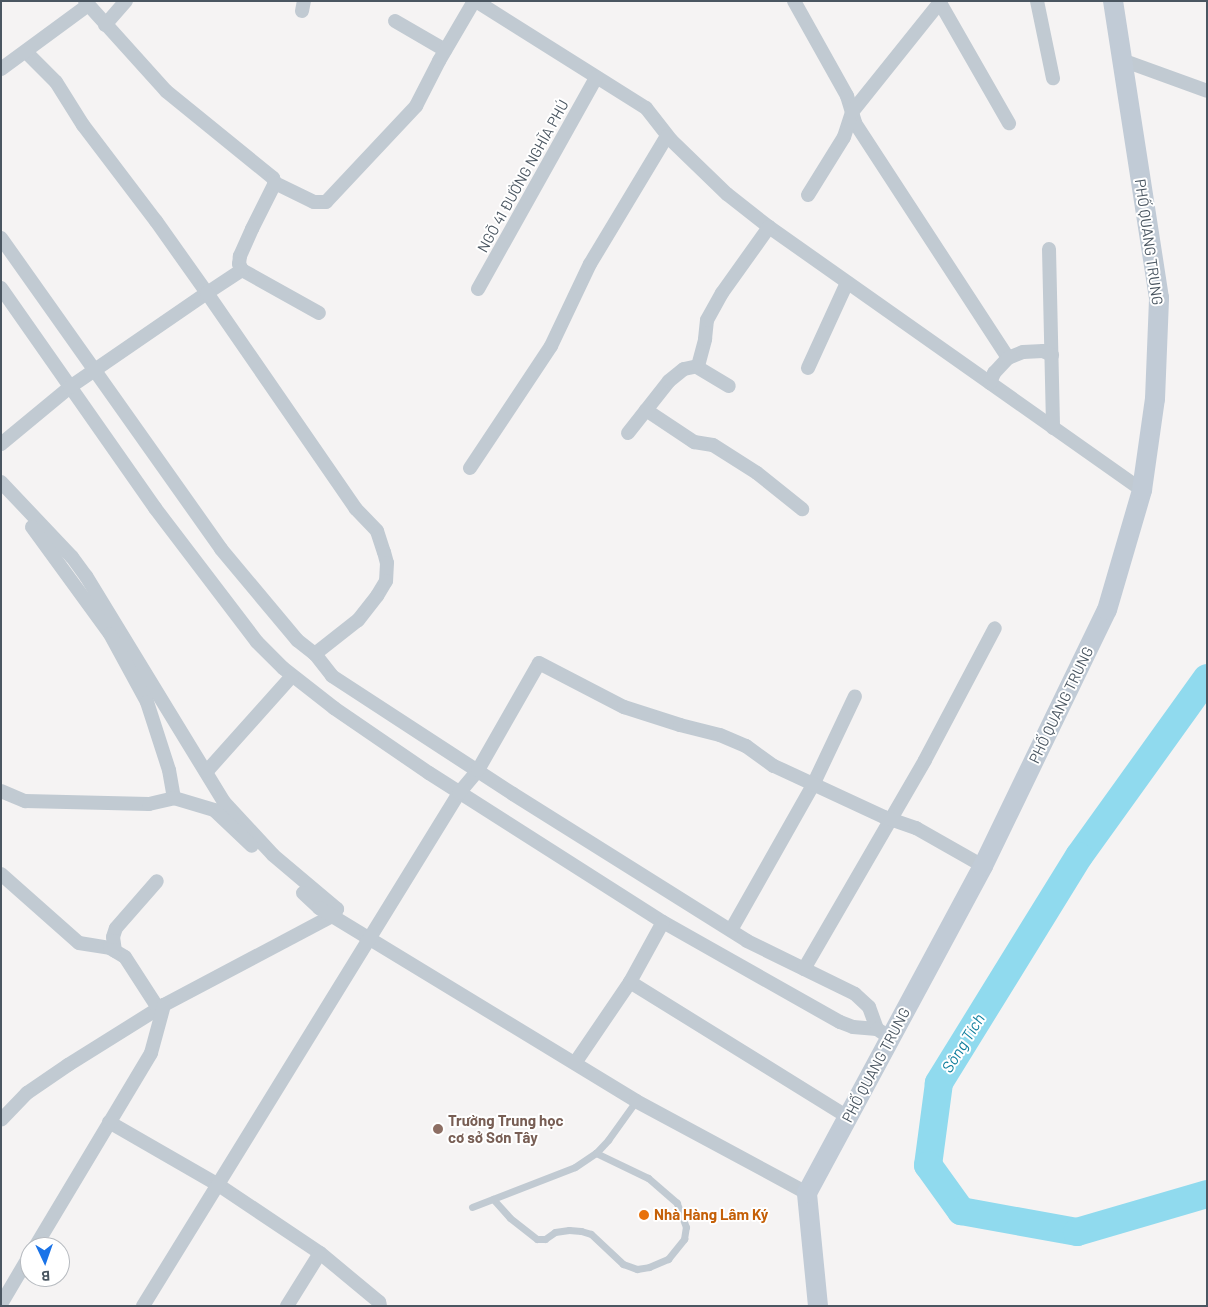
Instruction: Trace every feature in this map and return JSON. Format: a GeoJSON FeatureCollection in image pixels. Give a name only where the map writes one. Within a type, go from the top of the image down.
{"type":"FeatureCollection","features":[{"type":"Feature","properties":{"kind":"street"},"geometry":{"type":"LineString","coordinates":[[106,25],[126,1]]}},
{"type":"Feature","properties":{"kind":"street"},"geometry":{"type":"LineString","coordinates":[[1,69],[26,52],[86,3],[166,90],[263,169],[276,183],[314,202],[326,202],[416,106],[445,50],[475,1],[646,108],[667,136],[727,194],[769,227],[1142,490]]}},
{"type":"Feature","properties":{"kind":"street"},"geometry":{"type":"LineString","coordinates":[[794,1],[847,96],[854,123],[1008,358]]}},
{"type":"Feature","properties":{"kind":"street"},"geometry":{"type":"LineString","coordinates":[[1037,1],[1053,78]]}},
{"type":"Feature","properties":{"kind":"street","name":"PHỐ QUANG TRUNG"},"geometry":{"type":"LineString","coordinates":[[807,1193],[848,1117],[883,1034],[983,866],[1107,610],[1142,490],[1155,399],[1159,298],[1113,1]]}},
{"type":"Feature","properties":{"kind":"street"},"geometry":{"type":"LineString","coordinates":[[808,195],[844,137],[852,112],[940,2],[1009,122]]}},
{"type":"Feature","properties":{"kind":"street"},"geometry":{"type":"LineString","coordinates":[[395,21],[445,50]]}},
{"type":"Feature","properties":{"kind":"street"},"geometry":{"type":"LineString","coordinates":[[26,52],[56,82],[82,126],[156,221],[356,509],[377,531],[387,563],[386,581],[358,620],[315,654]]}},
{"type":"Feature","properties":{"kind":"street"},"geometry":{"type":"LineString","coordinates":[[1122,60],[1207,91]]}},
{"type":"Feature","properties":{"kind":"street","name":"NGÕ 41 ĐƯỜNG NGHĨA PHÚ"},"geometry":{"type":"LineString","coordinates":[[478,289],[596,78]]}},
{"type":"Feature","properties":{"kind":"street"},"geometry":{"type":"LineString","coordinates":[[470,468],[551,346],[590,264],[667,136]]}},
{"type":"Feature","properties":{"kind":"street"},"geometry":{"type":"LineString","coordinates":[[276,183],[240,256],[239,264],[242,270],[320,314]]}},
{"type":"Feature","properties":{"kind":"street"},"geometry":{"type":"LineString","coordinates":[[697,367],[702,357],[707,320],[722,293],[769,227]]}},
{"type":"Feature","properties":{"kind":"street"},"geometry":{"type":"LineString","coordinates":[[1,238],[221,548],[298,640],[315,654],[332,676],[731,930],[855,994],[869,1007],[883,1034]]}},
{"type":"Feature","properties":{"kind":"street"},"geometry":{"type":"LineString","coordinates":[[1049,249],[1053,428]]}},
{"type":"Feature","properties":{"kind":"street"},"geometry":{"type":"LineString","coordinates":[[1,444],[70,387],[242,270]]}},
{"type":"Feature","properties":{"kind":"street"},"geometry":{"type":"LineString","coordinates":[[808,368],[847,283]]}},
{"type":"Feature","properties":{"kind":"street"},"geometry":{"type":"LineString","coordinates":[[1,288],[154,508],[256,642],[292,676],[334,708],[459,793],[663,922],[840,1022],[883,1034]]}},
{"type":"Feature","properties":{"kind":"street"},"geometry":{"type":"LineString","coordinates":[[990,383],[994,373],[1008,358],[1023,352],[1043,351],[1052,355]]}},
{"type":"Feature","properties":{"kind":"street"},"geometry":{"type":"LineString","coordinates":[[628,433],[678,372],[697,367],[729,386]]}},
{"type":"Feature","properties":{"kind":"street"},"geometry":{"type":"LineString","coordinates":[[646,410],[694,442],[713,444],[757,473],[802,509]]}},
{"type":"Feature","properties":{"kind":"street"},"geometry":{"type":"LineString","coordinates":[[1,482],[72,557],[86,576],[207,771],[224,802],[266,848],[307,886],[337,909],[332,916],[161,1007],[60,1070],[27,1093],[4,1113]]}},
{"type":"Feature","properties":{"kind":"street"},"geometry":{"type":"LineString","coordinates":[[1,490],[48,546],[114,643],[147,702],[155,722],[169,770],[174,798]]}},
{"type":"Feature","properties":{"kind":"street"},"geometry":{"type":"LineString","coordinates":[[804,969],[925,760],[995,628]]}},
{"type":"Feature","properties":{"kind":"street"},"geometry":{"type":"LineString","coordinates":[[143,1306],[459,793],[478,770],[539,663],[624,706],[680,725],[720,735],[746,746],[774,766],[890,819],[916,828],[983,866]]}},
{"type":"Feature","properties":{"kind":"street"},"geometry":{"type":"LineString","coordinates":[[207,771],[292,676]]}},
{"type":"Feature","properties":{"kind":"street"},"geometry":{"type":"LineString","coordinates":[[731,930],[813,785],[855,696]]}},
{"type":"Feature","properties":{"kind":"street"},"geometry":{"type":"LineString","coordinates":[[1,791],[25,801],[149,804],[174,798],[214,810],[319,908],[636,1101],[807,1193],[818,1306]]}},
{"type":"Feature","properties":{"kind":"street"},"geometry":{"type":"LineString","coordinates":[[1,874],[79,943],[110,948],[125,957],[161,1007],[151,1053],[41,1237]]}},
{"type":"Feature","properties":{"kind":"street"},"geometry":{"type":"LineString","coordinates":[[115,951],[113,936],[116,928],[157,881]]}},
{"type":"Feature","properties":{"kind":"street"},"geometry":{"type":"LineString","coordinates":[[575,1063],[630,982],[663,922]]}},
{"type":"Feature","properties":{"kind":"street"},"geometry":{"type":"LineString","coordinates":[[630,982],[848,1117]]}},
{"type":"Feature","properties":{"kind":"street"},"geometry":{"type":"LineString","coordinates":[[109,1122],[217,1184],[320,1253],[379,1302],[380,1306]]}},
{"type":"Feature","properties":{"kind":"street"},"geometry":{"type":"LineString","coordinates":[[287,1306],[320,1253]]}},
{"type":"Feature","properties":{"kind":"street"},"geometry":{"type":"LineString","coordinates":[[1,1304],[20,1272]]}},
{"type":"Feature","properties":{"kind":"lane"},"geometry":{"type":"LineString","coordinates":[[472,1207],[575,1167],[596,1153],[636,1101]]}},
{"type":"Feature","properties":{"kind":"lane"},"geometry":{"type":"LineString","coordinates":[[493,1199],[510,1218],[536,1239],[545,1239],[555,1232],[581,1231],[591,1234],[623,1264],[630,1267],[637,1269],[649,1267],[668,1259],[684,1239],[685,1222],[677,1203],[648,1178],[596,1153]]}},
{"type":"Feature","properties":{"kind":"waterway","name":"Sông Tích"},"geometry":{"type":"LineString","coordinates":[[1207,678],[1079,856],[939,1083],[928,1165],[961,1211],[1077,1232],[1207,1194]]}},
{"type":"Feature","properties":{"kind":"place","name":"Trường Trung học cơ sở Sơn Tây"},"geometry":{"type":"Point","coordinates":[438,1129]}},
{"type":"Feature","properties":{"kind":"place","name":"Nhà Hàng Lâm Ký"},"geometry":{"type":"Point","coordinates":[644,1215]}}]}
